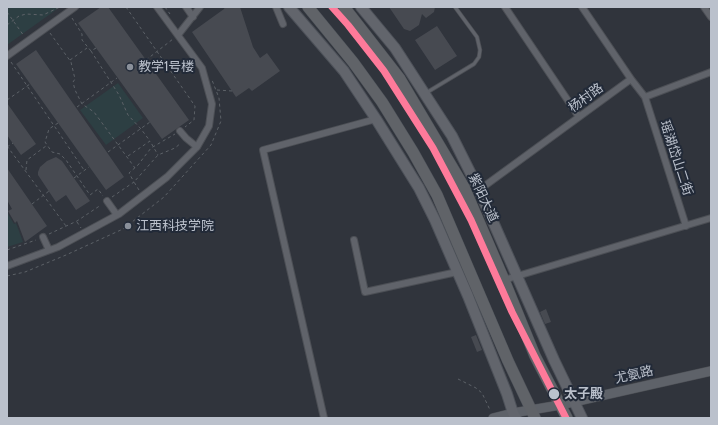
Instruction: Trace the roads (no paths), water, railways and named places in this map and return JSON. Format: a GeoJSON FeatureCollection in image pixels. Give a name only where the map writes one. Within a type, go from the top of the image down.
{"type":"FeatureCollection","features":[{"type":"Feature","properties":{"kind":"highway"},"geometry":{"type":"LineString","coordinates":[[308,7],[353,62],[382,102],[413,152],[433,189],[533,414]]}},
{"type":"Feature","properties":{"kind":"highway","name":"紫阳大道"},"geometry":{"type":"LineString","coordinates":[[344,7],[400,79],[464,187],[535,356],[567,418]]}},
{"type":"Feature","properties":{"kind":"main road"},"geometry":{"type":"LineString","coordinates":[[289,7],[344,71],[419,188],[435,220],[457,272],[515,415]]}},
{"type":"Feature","properties":{"kind":"main road"},"geometry":{"type":"LineString","coordinates":[[361,7],[395,48],[452,136],[480,190],[554,360],[582,418]]}},
{"type":"Feature","properties":{"kind":"main road","name":"尤氨路"},"geometry":{"type":"LineString","coordinates":[[493,418],[533,414],[560,405],[711,370]]}},
{"type":"Feature","properties":{"kind":"street"},"geometry":{"type":"LineString","coordinates":[[7,56],[75,7]]}},
{"type":"Feature","properties":{"kind":"street"},"geometry":{"type":"LineString","coordinates":[[7,266],[58,247],[117,215],[167,177],[197,147],[209,126],[212,104],[202,68],[157,7]]}},
{"type":"Feature","properties":{"kind":"street"},"geometry":{"type":"LineString","coordinates":[[186,7],[193,17]]}},
{"type":"Feature","properties":{"kind":"street"},"geometry":{"type":"LineString","coordinates":[[178,35],[200,7]]}},
{"type":"Feature","properties":{"kind":"street"},"geometry":{"type":"LineString","coordinates":[[276,7],[283,24]]}},
{"type":"Feature","properties":{"kind":"street"},"geometry":{"type":"LineString","coordinates":[[505,7],[579,117]]}},
{"type":"Feature","properties":{"kind":"street"},"geometry":{"type":"LineString","coordinates":[[582,7],[645,97],[711,72]]}},
{"type":"Feature","properties":{"kind":"street"},"geometry":{"type":"LineString","coordinates":[[704,7],[711,17]]}},
{"type":"Feature","properties":{"kind":"street","name":"杨村路"},"geometry":{"type":"LineString","coordinates":[[480,190],[631,79]]}},
{"type":"Feature","properties":{"kind":"street","name":"瑶湖岱山二街"},"geometry":{"type":"LineString","coordinates":[[645,97],[686,226]]}},
{"type":"Feature","properties":{"kind":"street"},"geometry":{"type":"LineString","coordinates":[[324,418],[263,150],[376,119]]}},
{"type":"Feature","properties":{"kind":"street"},"geometry":{"type":"LineString","coordinates":[[180,131],[197,147]]}},
{"type":"Feature","properties":{"kind":"street"},"geometry":{"type":"LineString","coordinates":[[107,201],[117,215]]}},
{"type":"Feature","properties":{"kind":"street"},"geometry":{"type":"LineString","coordinates":[[504,280],[711,218]]}},
{"type":"Feature","properties":{"kind":"street"},"geometry":{"type":"LineString","coordinates":[[43,237],[49,250]]}},
{"type":"Feature","properties":{"kind":"street"},"geometry":{"type":"LineString","coordinates":[[354,240],[365,292],[457,272]]}},
{"type":"Feature","properties":{"kind":"lane"},"geometry":{"type":"LineString","coordinates":[[425,94],[474,64],[479,57],[480,50],[477,37],[455,7]]}},
{"type":"Feature","properties":{"kind":"place","name":"教学1号楼"},"geometry":{"type":"Point","coordinates":[130,67]}},
{"type":"Feature","properties":{"kind":"place","name":"江西科技学院"},"geometry":{"type":"Point","coordinates":[128,226]}},
{"type":"Feature","properties":{"kind":"place","name":"太子殿"},"geometry":{"type":"Point","coordinates":[554,394]}}]}
